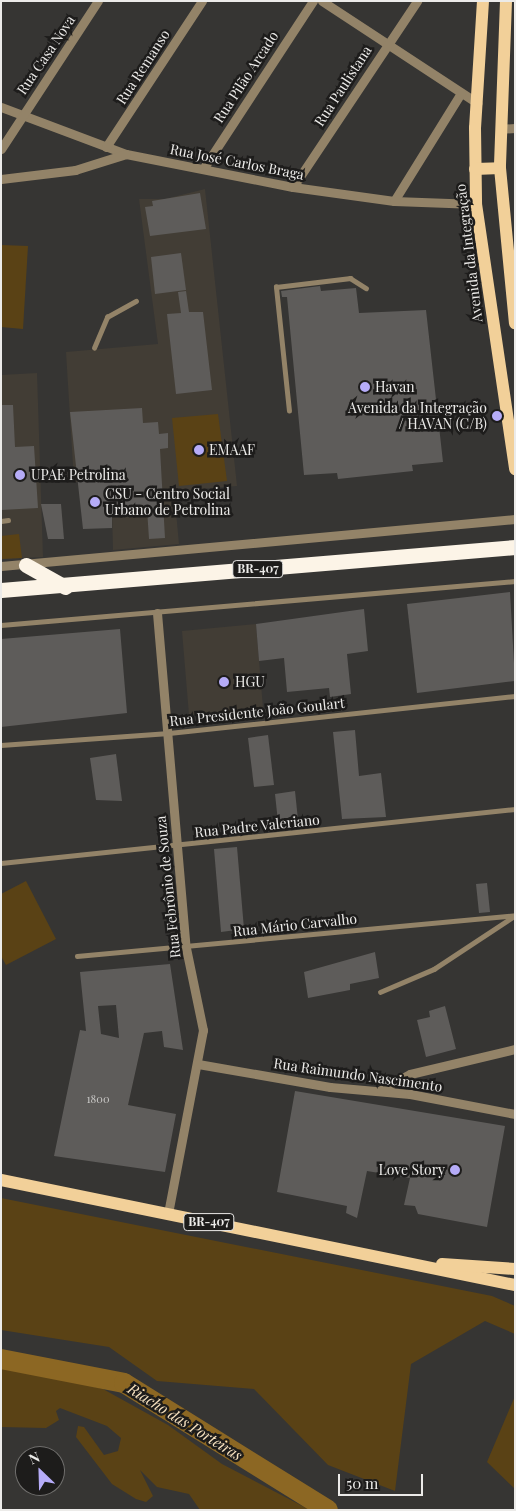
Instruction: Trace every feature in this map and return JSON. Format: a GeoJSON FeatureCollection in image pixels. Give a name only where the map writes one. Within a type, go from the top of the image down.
{"type":"FeatureCollection","features":[{"type":"Feature","properties":{"kind":"highway","name":"BR-407"},"geometry":{"type":"LineString","coordinates":[[1,590],[65,587],[515,547]]}},
{"type":"Feature","properties":{"kind":"highway"},"geometry":{"type":"LineString","coordinates":[[26,565],[65,587]]}},
{"type":"Feature","properties":{"kind":"main road","name":"Avenida da Integração"},"geometry":{"type":"LineString","coordinates":[[484,1],[477,103],[476,204],[515,469]]}},
{"type":"Feature","properties":{"kind":"main road"},"geometry":{"type":"LineString","coordinates":[[506,1],[510,22],[502,48],[500,168],[508,219],[515,323]]}},
{"type":"Feature","properties":{"kind":"main road"},"geometry":{"type":"LineString","coordinates":[[481,41],[492,38],[502,48]]}},
{"type":"Feature","properties":{"kind":"main road"},"geometry":{"type":"LineString","coordinates":[[475,170],[500,168]]}},
{"type":"Feature","properties":{"kind":"main road","name":"BR-407"},"geometry":{"type":"LineString","coordinates":[[1,1180],[418,1263]]}},
{"type":"Feature","properties":{"kind":"main road"},"geometry":{"type":"LineString","coordinates":[[418,1263],[515,1269]]}},
{"type":"Feature","properties":{"kind":"main road"},"geometry":{"type":"LineString","coordinates":[[418,1263],[515,1285]]}},
{"type":"Feature","properties":{"kind":"street","name":"Rua Casa Nova"},"geometry":{"type":"LineString","coordinates":[[1,149],[98,1]]}},
{"type":"Feature","properties":{"kind":"street","name":"Rua Remanso"},"geometry":{"type":"LineString","coordinates":[[106,147],[202,1]]}},
{"type":"Feature","properties":{"kind":"street","name":"Rua Pilão Arcado"},"geometry":{"type":"LineString","coordinates":[[203,168],[313,1]]}},
{"type":"Feature","properties":{"kind":"street"},"geometry":{"type":"LineString","coordinates":[[322,1],[477,103]]}},
{"type":"Feature","properties":{"kind":"street","name":"Rua Paulistana"},"geometry":{"type":"LineString","coordinates":[[293,187],[417,1]]}},
{"type":"Feature","properties":{"kind":"street"},"geometry":{"type":"LineString","coordinates":[[394,202],[461,93]]}},
{"type":"Feature","properties":{"kind":"street","name":"Rua José Carlos Braga"},"geometry":{"type":"LineString","coordinates":[[1,107],[126,154],[293,187],[394,202],[476,204]]}},
{"type":"Feature","properties":{"kind":"street"},"geometry":{"type":"LineString","coordinates":[[500,129],[515,128]]}},
{"type":"Feature","properties":{"kind":"street"},"geometry":{"type":"LineString","coordinates":[[1,180],[75,170],[126,154]]}},
{"type":"Feature","properties":{"kind":"street"},"geometry":{"type":"LineString","coordinates":[[1,566],[515,519]]}},
{"type":"Feature","properties":{"kind":"street","name":"Rua Febrônio de Souza"},"geometry":{"type":"LineString","coordinates":[[157,612],[169,733],[176,846],[186,948],[203,1030],[168,1214]]}},
{"type":"Feature","properties":{"kind":"street"},"geometry":{"type":"LineString","coordinates":[[381,1090],[410,1074],[515,1049]]}},
{"type":"Feature","properties":{"kind":"street","name":"Rua Raimundo Nascimento"},"geometry":{"type":"LineString","coordinates":[[198,1064],[330,1087],[381,1090],[515,1114]]}},
{"type":"Feature","properties":{"kind":"lane"},"geometry":{"type":"LineString","coordinates":[[289,411],[276,287],[350,278],[366,288]]}},
{"type":"Feature","properties":{"kind":"lane"},"geometry":{"type":"LineString","coordinates":[[94,348],[106,317],[136,301]]}},
{"type":"Feature","properties":{"kind":"lane"},"geometry":{"type":"LineString","coordinates":[[1,521],[8,520]]}},
{"type":"Feature","properties":{"kind":"lane"},"geometry":{"type":"LineString","coordinates":[[1,625],[515,581]]}},
{"type":"Feature","properties":{"kind":"lane","name":"Rua Presidente João Goulart"},"geometry":{"type":"LineString","coordinates":[[1,745],[169,733],[515,696]]}},
{"type":"Feature","properties":{"kind":"lane","name":"Rua Padre Valeriano"},"geometry":{"type":"LineString","coordinates":[[1,862],[176,846],[515,809]]}},
{"type":"Feature","properties":{"kind":"lane"},"geometry":{"type":"LineString","coordinates":[[380,992],[434,969],[515,915]]}},
{"type":"Feature","properties":{"kind":"lane","name":"Rua Mário Carvalho"},"geometry":{"type":"LineString","coordinates":[[77,956],[186,948],[515,915]]}},
{"type":"Feature","properties":{"kind":"shaded area"},"geometry":{"type":"Polygon","coordinates":[[[205,189],[237,486],[174,491],[179,544],[113,550],[112,511],[98,481],[74,482],[66,352],[158,344],[139,199],[165,199],[205,189]]]}},
{"type":"Feature","properties":{"kind":"shaded area"},"geometry":{"type":"Polygon","coordinates":[[[1,245],[28,246],[23,329],[1,327],[1,245]]]}},
{"type":"Feature","properties":{"kind":"shaded area","name":"UPAE Petrolina"},"geometry":{"type":"Polygon","coordinates":[[[37,373],[43,557],[1,559],[1,375],[37,373]]]}},
{"type":"Feature","properties":{"kind":"shaded area","name":"EMAAF"},"geometry":{"type":"Polygon","coordinates":[[[218,414],[227,481],[179,486],[172,418],[218,414]]]}},
{"type":"Feature","properties":{"kind":"shaded area"},"geometry":{"type":"Polygon","coordinates":[[[19,534],[22,558],[1,559],[1,536],[19,534]]]}},
{"type":"Feature","properties":{"kind":"shaded area","name":"HGU"},"geometry":{"type":"Polygon","coordinates":[[[256,624],[263,708],[189,715],[182,631],[256,624]]]}},
{"type":"Feature","properties":{"kind":"shaded area"},"geometry":{"type":"Polygon","coordinates":[[[26,881],[56,939],[6,965],[1,956],[1,894],[26,881]]]}},
{"type":"Feature","properties":{"kind":"shaded area"},"geometry":{"type":"Polygon","coordinates":[[[1,1198],[492,1296],[515,1306],[515,1334],[485,1321],[411,1364],[395,1491],[328,1465],[254,1389],[157,1381],[109,1347],[1,1330],[1,1198]]]}},
{"type":"Feature","properties":{"kind":"shaded area"},"geometry":{"type":"Polygon","coordinates":[[[1,1365],[103,1389],[168,1425],[222,1464],[310,1510],[200,1510],[189,1494],[157,1487],[140,1470],[153,1496],[146,1502],[136,1499],[112,1484],[76,1437],[78,1426],[84,1427],[104,1455],[118,1451],[121,1438],[107,1426],[60,1408],[56,1411],[59,1420],[46,1428],[1,1427],[1,1365]]]}},
{"type":"Feature","properties":{"kind":"shaded area"},"geometry":{"type":"Polygon","coordinates":[[[515,1396],[515,1489],[487,1462],[515,1396]]]}},
{"type":"Feature","properties":{"kind":"building"},"geometry":{"type":"Polygon","coordinates":[[[200,193],[206,229],[150,236],[145,207],[153,206],[152,201],[200,193]]]}},
{"type":"Feature","properties":{"kind":"building"},"geometry":{"type":"Polygon","coordinates":[[[181,253],[186,290],[155,294],[151,257],[181,253]]]}},
{"type":"Feature","properties":{"kind":"building","name":"Havan"},"geometry":{"type":"Polygon","coordinates":[[[320,286],[321,291],[356,288],[359,313],[426,310],[443,462],[412,465],[413,471],[338,479],[337,473],[304,475],[287,297],[282,297],[281,291],[320,286]]]}},
{"type":"Feature","properties":{"kind":"building"},"geometry":{"type":"Polygon","coordinates":[[[186,291],[189,312],[203,312],[212,390],[176,394],[167,314],[181,313],[178,292],[186,291]]]}},
{"type":"Feature","properties":{"kind":"building","name":"UPAE Petrolina"},"geometry":{"type":"Polygon","coordinates":[[[1,405],[13,405],[15,447],[34,446],[38,508],[1,510],[1,405]]]}},
{"type":"Feature","properties":{"kind":"building"},"geometry":{"type":"Polygon","coordinates":[[[142,408],[143,423],[158,422],[159,434],[168,433],[168,448],[160,449],[165,538],[149,539],[147,509],[112,511],[112,528],[83,529],[70,412],[142,408]]]}},
{"type":"Feature","properties":{"kind":"building"},"geometry":{"type":"Polygon","coordinates":[[[41,504],[61,504],[64,539],[48,539],[41,504]]]}},
{"type":"Feature","properties":{"kind":"building"},"geometry":{"type":"Polygon","coordinates":[[[510,592],[515,681],[417,693],[407,604],[510,592]]]}},
{"type":"Feature","properties":{"kind":"building"},"geometry":{"type":"Polygon","coordinates":[[[364,609],[368,651],[347,654],[351,694],[330,697],[329,688],[287,692],[284,658],[259,661],[256,624],[364,609]]]}},
{"type":"Feature","properties":{"kind":"building"},"geometry":{"type":"Polygon","coordinates":[[[120,629],[127,713],[1,727],[1,639],[120,629]]]}},
{"type":"Feature","properties":{"kind":"building"},"geometry":{"type":"Polygon","coordinates":[[[355,730],[359,776],[381,773],[386,817],[342,819],[333,732],[355,730]]]}},
{"type":"Feature","properties":{"kind":"building"},"geometry":{"type":"Polygon","coordinates":[[[268,735],[274,785],[254,787],[248,738],[268,735]]]}},
{"type":"Feature","properties":{"kind":"building"},"geometry":{"type":"Polygon","coordinates":[[[116,754],[122,801],[96,800],[90,758],[116,754]]]}},
{"type":"Feature","properties":{"kind":"building"},"geometry":{"type":"Polygon","coordinates":[[[295,791],[298,820],[278,822],[275,794],[295,791]]]}},
{"type":"Feature","properties":{"kind":"building"},"geometry":{"type":"Polygon","coordinates":[[[237,847],[244,929],[221,932],[214,849],[237,847]]]}},
{"type":"Feature","properties":{"kind":"building"},"geometry":{"type":"Polygon","coordinates":[[[487,883],[490,912],[479,913],[476,884],[487,883]]]}},
{"type":"Feature","properties":{"kind":"building"},"geometry":{"type":"Polygon","coordinates":[[[375,952],[379,978],[350,984],[350,990],[308,998],[304,972],[375,952]]]}},
{"type":"Feature","properties":{"kind":"building"},"geometry":{"type":"Polygon","coordinates":[[[170,964],[183,1050],[164,1047],[162,1031],[144,1033],[128,1105],[176,1114],[165,1172],[54,1156],[80,1030],[86,1031],[80,972],[170,964]],[[116,1005],[98,1006],[101,1034],[119,1038],[116,1005]]]}},
{"type":"Feature","properties":{"kind":"building"},"geometry":{"type":"Polygon","coordinates":[[[445,1006],[456,1049],[426,1057],[417,1020],[430,1017],[429,1011],[445,1006]]]}},
{"type":"Feature","properties":{"kind":"building"},"geometry":{"type":"Polygon","coordinates":[[[295,1091],[505,1126],[487,1227],[418,1214],[415,1206],[404,1205],[410,1178],[367,1171],[357,1218],[346,1213],[347,1206],[277,1192],[295,1091]]]}},
{"type":"Feature","properties":{"kind":"waterway","name":"Riacho das Porteiras"},"geometry":{"type":"LineString","coordinates":[[1,1359],[124,1383],[328,1510]]}},
{"type":"Feature","properties":{"kind":"place","name":"Havan"},"geometry":{"type":"Point","coordinates":[365,387]}},
{"type":"Feature","properties":{"kind":"place","name":"Avenida da Integração / HAVAN (C/B)"},"geometry":{"type":"Point","coordinates":[497,416]}},
{"type":"Feature","properties":{"kind":"place","name":"EMAAF"},"geometry":{"type":"Point","coordinates":[199,450]}},
{"type":"Feature","properties":{"kind":"place","name":"UPAE Petrolina"},"geometry":{"type":"Point","coordinates":[20,475]}},
{"type":"Feature","properties":{"kind":"place","name":"CSU - Centro Social Urbano de Petrolina"},"geometry":{"type":"Point","coordinates":[95,502]}},
{"type":"Feature","properties":{"kind":"place","name":"HGU"},"geometry":{"type":"Point","coordinates":[224,682]}},
{"type":"Feature","properties":{"kind":"place","name":"Love Story"},"geometry":{"type":"Point","coordinates":[455,1170]}}]}
